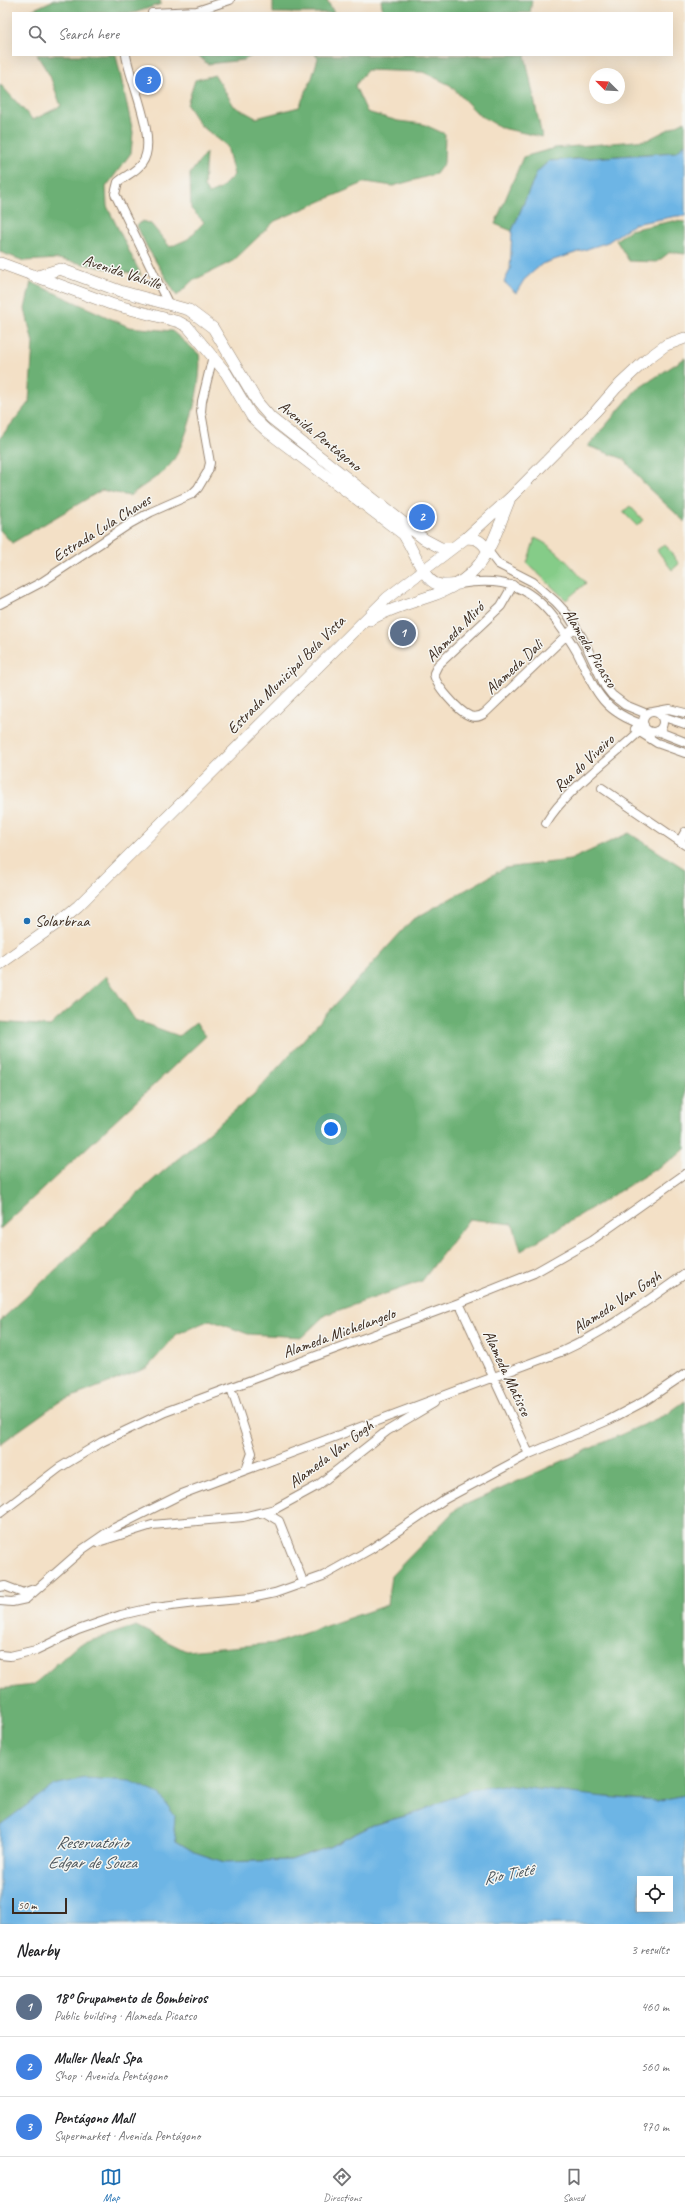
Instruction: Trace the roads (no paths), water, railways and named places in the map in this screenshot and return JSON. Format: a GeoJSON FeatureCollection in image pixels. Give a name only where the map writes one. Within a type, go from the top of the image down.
{"type":"FeatureCollection","features":[{"type":"Feature","properties":{"kind":"main road","name":"Avenida Valville"},"geometry":{"type":"LineString","coordinates":[[0,263],[111,304],[184,324]]}},
{"type":"Feature","properties":{"kind":"main road","name":"Avenida Valville"},"geometry":{"type":"LineString","coordinates":[[35,277],[60,269],[131,294],[186,308],[198,315]]}},
{"type":"Feature","properties":{"kind":"main road"},"geometry":{"type":"LineString","coordinates":[[78,292],[79,285],[83,281],[94,281]]}},
{"type":"Feature","properties":{"kind":"main road"},"geometry":{"type":"LineString","coordinates":[[186,308],[180,312],[184,324],[193,327],[198,324],[198,315]]}},
{"type":"Feature","properties":{"kind":"main road","name":"Avenida Pentágono"},"geometry":{"type":"LineString","coordinates":[[198,315],[213,328],[258,403],[271,418],[424,539],[441,548],[452,548]]}},
{"type":"Feature","properties":{"kind":"main road","name":"Avenida Pentágono"},"geometry":{"type":"LineString","coordinates":[[184,324],[226,373],[252,417],[403,534],[410,542],[422,569],[435,584],[459,584]]}},
{"type":"Feature","properties":{"kind":"main road","name":"Estrada Municipal Bela Vista"},"geometry":{"type":"LineString","coordinates":[[0,964],[55,925],[78,906],[397,588],[466,538],[510,498],[596,411],[616,388],[647,359],[666,345],[685,338]]}},
{"type":"Feature","properties":{"kind":"main road","name":"Estrada Municipal Bela Vista"},"geometry":{"type":"LineString","coordinates":[[596,411],[665,354],[685,345]]}},
{"type":"Feature","properties":{"kind":"main road","name":"Alameda Picasso"},"geometry":{"type":"LineString","coordinates":[[357,628],[398,606],[428,597],[459,584],[475,571],[488,551],[510,498]]}},
{"type":"Feature","properties":{"kind":"main road"},"geometry":{"type":"LineString","coordinates":[[466,538],[475,538],[480,540],[488,551]]}},
{"type":"Feature","properties":{"kind":"street"},"geometry":{"type":"LineString","coordinates":[[174,12],[197,11],[230,0]]}},
{"type":"Feature","properties":{"kind":"street"},"geometry":{"type":"LineString","coordinates":[[126,56],[147,129],[148,144],[143,162],[134,172],[118,182],[115,194],[168,303]]}},
{"type":"Feature","properties":{"kind":"street","name":"Estrada Lula Chaves"},"geometry":{"type":"LineString","coordinates":[[0,604],[47,578],[131,522],[192,494],[198,488],[208,472],[210,463],[201,412],[204,392],[210,374],[213,356]]}},
{"type":"Feature","properties":{"kind":"street"},"geometry":{"type":"LineString","coordinates":[[210,374],[216,370],[226,373]]}},
{"type":"Feature","properties":{"kind":"street","name":"Alameda Picasso"},"geometry":{"type":"LineString","coordinates":[[488,551],[502,567],[523,576],[544,591],[568,615],[612,695],[625,705],[648,713]]}},
{"type":"Feature","properties":{"kind":"street","name":"Alameda Picasso"},"geometry":{"type":"LineString","coordinates":[[459,584],[485,580],[513,585],[532,595],[543,604],[567,636],[597,693],[604,702],[626,720],[642,728],[657,743],[685,753]]}},
{"type":"Feature","properties":{"kind":"street","name":"Alameda Miró"},"geometry":{"type":"LineString","coordinates":[[467,715],[439,686],[434,672],[438,666],[501,606],[513,585]]}},
{"type":"Feature","properties":{"kind":"street","name":"Alameda Dali"},"geometry":{"type":"LineString","coordinates":[[467,715],[475,718],[485,713],[575,627]]}},
{"type":"Feature","properties":{"kind":"street"},"geometry":{"type":"LineString","coordinates":[[685,713],[669,709],[648,713],[643,720],[642,728],[651,732],[657,731],[685,742]]}},
{"type":"Feature","properties":{"kind":"street"},"geometry":{"type":"LineString","coordinates":[[648,713],[656,712],[661,716],[685,724]]}},
{"type":"Feature","properties":{"kind":"street"},"geometry":{"type":"LineString","coordinates":[[657,731],[663,724],[661,716]]}},
{"type":"Feature","properties":{"kind":"street","name":"Rua do Viveiro"},"geometry":{"type":"LineString","coordinates":[[546,824],[553,811],[642,728]]}},
{"type":"Feature","properties":{"kind":"street"},"geometry":{"type":"LineString","coordinates":[[602,788],[682,843],[685,832]]}},
{"type":"Feature","properties":{"kind":"street","name":"Alameda Michelangelo"},"geometry":{"type":"LineString","coordinates":[[0,1513],[59,1468],[102,1442],[165,1412],[459,1303],[534,1273],[564,1257],[685,1174]]}},
{"type":"Feature","properties":{"kind":"street","name":"Alameda Van Gogh"},"geometry":{"type":"LineString","coordinates":[[0,1601],[8,1603],[21,1601],[83,1549],[112,1529],[140,1514],[182,1494],[547,1358],[584,1342],[623,1318],[685,1274]]}},
{"type":"Feature","properties":{"kind":"street","name":"Alameda Matisse"},"geometry":{"type":"LineString","coordinates":[[459,1303],[529,1454]]}},
{"type":"Feature","properties":{"kind":"street"},"geometry":{"type":"LineString","coordinates":[[0,1655],[10,1656],[36,1650],[89,1626],[147,1609],[251,1598],[304,1584],[337,1569],[371,1549],[429,1508],[529,1454],[609,1420],[645,1401],[685,1374]]}},
{"type":"Feature","properties":{"kind":"street"},"geometry":{"type":"LineString","coordinates":[[231,1388],[252,1453],[246,1470]]}},
{"type":"Feature","properties":{"kind":"street","name":"Alameda Van Gogh"},"geometry":{"type":"LineString","coordinates":[[83,1549],[102,1540],[146,1527],[177,1522],[231,1518],[264,1512],[284,1505],[317,1486],[387,1431],[450,1393]]}},
{"type":"Feature","properties":{"kind":"street"},"geometry":{"type":"LineString","coordinates":[[381,1420],[386,1425],[387,1431]]}},
{"type":"Feature","properties":{"kind":"street"},"geometry":{"type":"LineString","coordinates":[[252,1453],[268,1461]]}},
{"type":"Feature","properties":{"kind":"street"},"geometry":{"type":"LineString","coordinates":[[279,1521],[284,1505]]}},
{"type":"Feature","properties":{"kind":"street"},"geometry":{"type":"LineString","coordinates":[[264,1512],[279,1521],[304,1584]]}},
{"type":"Feature","properties":{"kind":"street"},"geometry":{"type":"LineString","coordinates":[[140,1514],[141,1521],[146,1527]]}},
{"type":"Feature","properties":{"kind":"street"},"geometry":{"type":"LineString","coordinates":[[0,1587],[5,1586],[23,1593],[37,1588]]}},
{"type":"Feature","properties":{"kind":"water"},"geometry":{"type":"Polygon","coordinates":[[[685,144],[685,216],[677,216],[634,224],[608,242],[542,264],[524,280],[516,293],[504,282],[510,270],[512,231],[537,172],[549,161],[676,152],[685,144]]]}},
{"type":"Feature","properties":{"kind":"water","name":"Reservatório Edgar de Souza"},"geometry":{"type":"Polygon","coordinates":[[[85,1778],[130,1781],[159,1794],[175,1816],[174,1830],[176,1841],[194,1852],[224,1862],[291,1860],[329,1847],[373,1825],[416,1813],[469,1790],[503,1785],[605,1797],[657,1801],[685,1795],[685,1924],[0,1924],[0,1825],[54,1785],[85,1778]]]}},
{"type":"Feature","properties":{"kind":"place","name":"Pentágono Mall"},"geometry":{"type":"Point","coordinates":[148,80]}},
{"type":"Feature","properties":{"kind":"place","name":"Muller Neals Spa"},"geometry":{"type":"Point","coordinates":[422,517]}},
{"type":"Feature","properties":{"kind":"place","name":"18º Grupamento de Bombeiros"},"geometry":{"type":"Point","coordinates":[403,633]}},
{"type":"Feature","properties":{"kind":"place","name":"Solarbraa"},"geometry":{"type":"Point","coordinates":[27,921]}},
{"type":"Feature","properties":{"kind":"water label","name":"Rio Tietê"},"geometry":{"type":"Point","coordinates":[508,1874]}}]}
